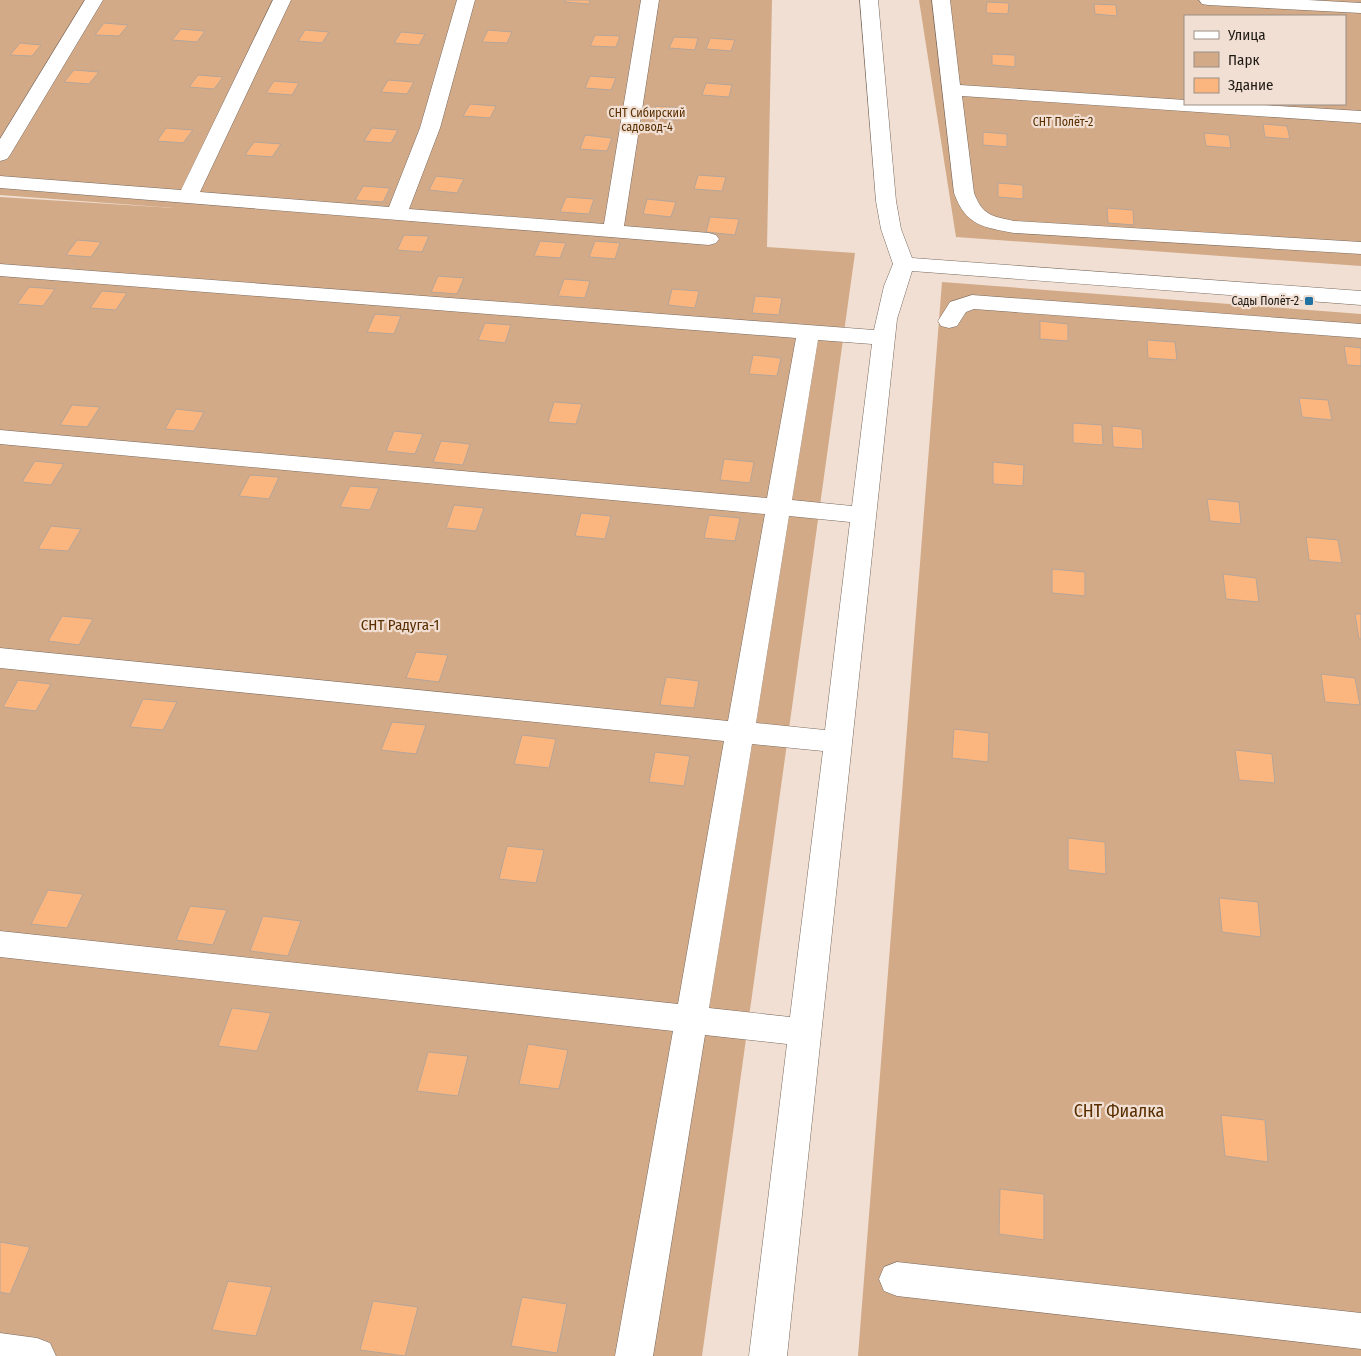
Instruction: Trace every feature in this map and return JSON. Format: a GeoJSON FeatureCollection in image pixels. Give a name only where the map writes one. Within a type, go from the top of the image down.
{"type":"FeatureCollection","features":[{"type":"Feature","properties":{"kind":"street"},"geometry":{"type":"LineString","coordinates":[[0,155],[94,0]]}},
{"type":"Feature","properties":{"kind":"street"},"geometry":{"type":"LineString","coordinates":[[188,196],[282,0]]}},
{"type":"Feature","properties":{"kind":"street"},"geometry":{"type":"LineString","coordinates":[[397,213],[430,128],[466,0]]}},
{"type":"Feature","properties":{"kind":"street"},"geometry":{"type":"LineString","coordinates":[[613,231],[650,0]]}},
{"type":"Feature","properties":{"kind":"street"},"geometry":{"type":"LineString","coordinates":[[768,1356],[886,319],[895,286],[904,264],[891,229],[886,201],[869,0]]}},
{"type":"Feature","properties":{"kind":"street"},"geometry":{"type":"LineString","coordinates":[[941,0],[964,193],[968,208],[980,219],[1014,227],[1361,248]]}},
{"type":"Feature","properties":{"kind":"street"},"geometry":{"type":"LineString","coordinates":[[1208,0],[1361,8]]}},
{"type":"Feature","properties":{"kind":"street"},"geometry":{"type":"LineString","coordinates":[[951,90],[1361,117]]}},
{"type":"Feature","properties":{"kind":"street"},"geometry":{"type":"LineString","coordinates":[[0,182],[709,239]]}},
{"type":"Feature","properties":{"kind":"street"},"geometry":{"type":"LineString","coordinates":[[904,264],[1361,298]]}},
{"type":"Feature","properties":{"kind":"street"},"geometry":{"type":"LineString","coordinates":[[0,270],[884,338]]}},
{"type":"Feature","properties":{"kind":"street"},"geometry":{"type":"LineString","coordinates":[[949,321],[958,308],[972,302],[1361,331]]}},
{"type":"Feature","properties":{"kind":"street"},"geometry":{"type":"LineString","coordinates":[[634,1356],[808,332]]}},
{"type":"Feature","properties":{"kind":"street"},"geometry":{"type":"LineString","coordinates":[[0,437],[864,515]]}},
{"type":"Feature","properties":{"kind":"street"},"geometry":{"type":"LineString","coordinates":[[0,658],[838,742]]}},
{"type":"Feature","properties":{"kind":"street"},"geometry":{"type":"LineString","coordinates":[[0,944],[805,1032]]}},
{"type":"Feature","properties":{"kind":"street"},"geometry":{"type":"LineString","coordinates":[[897,1279],[1361,1331]]}},
{"type":"Feature","properties":{"kind":"street"},"geometry":{"type":"LineString","coordinates":[[0,1351],[37,1356]]}},
{"type":"Feature","properties":{"kind":"green space","name":"СНТ Радуга-1"},"geometry":{"type":"Polygon","coordinates":[[[0,0],[772,0],[767,247],[855,253],[702,1356],[0,1356],[0,197],[174,208],[0,195],[0,0]]]}},
{"type":"Feature","properties":{"kind":"green space","name":"СНТ Полёт-2"},"geometry":{"type":"Polygon","coordinates":[[[919,0],[1361,0],[1361,266],[956,237],[919,0]]]}},
{"type":"Feature","properties":{"kind":"green space","name":"СНТ Фиалка"},"geometry":{"type":"Polygon","coordinates":[[[942,282],[1361,314],[1361,1356],[858,1356],[942,282]]]}},
{"type":"Feature","properties":{"kind":"building"},"geometry":{"type":"Polygon","coordinates":[[[566,0],[590,0],[589,4],[564,2],[566,0]]]}},
{"type":"Feature","properties":{"kind":"building"},"geometry":{"type":"Polygon","coordinates":[[[987,2],[1009,3],[1008,14],[986,13],[987,2]]]}},
{"type":"Feature","properties":{"kind":"building"},"geometry":{"type":"Polygon","coordinates":[[[1094,4],[1116,5],[1117,16],[1095,14],[1094,4]]]}},
{"type":"Feature","properties":{"kind":"building"},"geometry":{"type":"Polygon","coordinates":[[[104,23],[128,25],[119,36],[95,35],[104,23]]]}},
{"type":"Feature","properties":{"kind":"building"},"geometry":{"type":"Polygon","coordinates":[[[181,29],[205,31],[197,42],[172,40],[181,29]]]}},
{"type":"Feature","properties":{"kind":"building"},"geometry":{"type":"Polygon","coordinates":[[[305,30],[329,32],[322,43],[298,41],[305,30]]]}},
{"type":"Feature","properties":{"kind":"building"},"geometry":{"type":"Polygon","coordinates":[[[488,30],[512,32],[507,43],[482,42],[488,30]]]}},
{"type":"Feature","properties":{"kind":"building"},"geometry":{"type":"Polygon","coordinates":[[[401,32],[425,34],[419,45],[394,43],[401,32]]]}},
{"type":"Feature","properties":{"kind":"building"},"geometry":{"type":"Polygon","coordinates":[[[595,35],[620,36],[616,47],[590,46],[595,35]]]}},
{"type":"Feature","properties":{"kind":"building"},"geometry":{"type":"Polygon","coordinates":[[[674,37],[698,38],[695,50],[669,48],[674,37]]]}},
{"type":"Feature","properties":{"kind":"building"},"geometry":{"type":"Polygon","coordinates":[[[710,38],[735,40],[731,51],[706,49],[710,38]]]}},
{"type":"Feature","properties":{"kind":"building"},"geometry":{"type":"Polygon","coordinates":[[[20,43],[41,45],[32,56],[10,55],[20,43]]]}},
{"type":"Feature","properties":{"kind":"building"},"geometry":{"type":"Polygon","coordinates":[[[992,54],[1015,55],[1015,67],[992,65],[992,54]]]}},
{"type":"Feature","properties":{"kind":"building"},"geometry":{"type":"Polygon","coordinates":[[[74,70],[99,72],[89,84],[64,82],[74,70]]]}},
{"type":"Feature","properties":{"kind":"building"},"geometry":{"type":"Polygon","coordinates":[[[198,75],[223,77],[214,89],[189,87],[198,75]]]}},
{"type":"Feature","properties":{"kind":"building"},"geometry":{"type":"Polygon","coordinates":[[[590,76],[616,78],[611,90],[585,88],[590,76]]]}},
{"type":"Feature","properties":{"kind":"building"},"geometry":{"type":"Polygon","coordinates":[[[388,80],[414,82],[407,94],[381,92],[388,80]]]}},
{"type":"Feature","properties":{"kind":"building"},"geometry":{"type":"Polygon","coordinates":[[[274,81],[299,83],[292,95],[266,93],[274,81]]]}},
{"type":"Feature","properties":{"kind":"building"},"geometry":{"type":"Polygon","coordinates":[[[706,83],[732,85],[729,97],[702,95],[706,83]]]}},
{"type":"Feature","properties":{"kind":"building"},"geometry":{"type":"Polygon","coordinates":[[[470,104],[496,106],[490,118],[463,116],[470,104]]]}},
{"type":"Feature","properties":{"kind":"building"},"geometry":{"type":"Polygon","coordinates":[[[656,106],[682,108],[678,120],[652,118],[656,106]]]}},
{"type":"Feature","properties":{"kind":"building"},"geometry":{"type":"Polygon","coordinates":[[[1263,124],[1287,126],[1290,139],[1265,137],[1263,124]]]}},
{"type":"Feature","properties":{"kind":"building"},"geometry":{"type":"Polygon","coordinates":[[[166,128],[193,130],[183,143],[157,141],[166,128]]]}},
{"type":"Feature","properties":{"kind":"building"},"geometry":{"type":"Polygon","coordinates":[[[372,128],[398,130],[391,143],[364,141],[372,128]]]}},
{"type":"Feature","properties":{"kind":"building"},"geometry":{"type":"Polygon","coordinates":[[[983,132],[1007,134],[1007,147],[983,145],[983,132]]]}},
{"type":"Feature","properties":{"kind":"building"},"geometry":{"type":"Polygon","coordinates":[[[1204,133],[1229,135],[1231,148],[1206,146],[1204,133]]]}},
{"type":"Feature","properties":{"kind":"building"},"geometry":{"type":"Polygon","coordinates":[[[585,135],[612,138],[607,151],[580,149],[585,135]]]}},
{"type":"Feature","properties":{"kind":"building"},"geometry":{"type":"Polygon","coordinates":[[[254,142],[281,144],[272,157],[245,155],[254,142]]]}},
{"type":"Feature","properties":{"kind":"building"},"geometry":{"type":"Polygon","coordinates":[[[698,175],[726,177],[722,191],[694,189],[698,175]]]}},
{"type":"Feature","properties":{"kind":"building"},"geometry":{"type":"Polygon","coordinates":[[[436,176],[464,179],[457,193],[429,190],[436,176]]]}},
{"type":"Feature","properties":{"kind":"building"},"geometry":{"type":"Polygon","coordinates":[[[998,183],[1023,185],[1023,199],[998,197],[998,183]]]}},
{"type":"Feature","properties":{"kind":"building"},"geometry":{"type":"Polygon","coordinates":[[[363,186],[390,188],[383,202],[355,200],[363,186]]]}},
{"type":"Feature","properties":{"kind":"building"},"geometry":{"type":"Polygon","coordinates":[[[566,197],[594,199],[589,214],[560,212],[566,197]]]}},
{"type":"Feature","properties":{"kind":"building"},"geometry":{"type":"Polygon","coordinates":[[[647,199],[676,202],[671,217],[643,214],[647,199]]]}},
{"type":"Feature","properties":{"kind":"building"},"geometry":{"type":"Polygon","coordinates":[[[1107,208],[1133,210],[1134,225],[1108,223],[1107,208]]]}},
{"type":"Feature","properties":{"kind":"building"},"geometry":{"type":"Polygon","coordinates":[[[710,217],[739,219],[735,235],[706,232],[710,217]]]}},
{"type":"Feature","properties":{"kind":"building"},"geometry":{"type":"Polygon","coordinates":[[[404,235],[429,236],[422,252],[397,250],[404,235]]]}},
{"type":"Feature","properties":{"kind":"building"},"geometry":{"type":"Polygon","coordinates":[[[77,240],[101,242],[91,257],[66,255],[77,240]]]}},
{"type":"Feature","properties":{"kind":"building"},"geometry":{"type":"Polygon","coordinates":[[[540,241],[566,243],[560,258],[534,256],[540,241]]]}},
{"type":"Feature","properties":{"kind":"building"},"geometry":{"type":"Polygon","coordinates":[[[595,241],[620,243],[615,259],[589,257],[595,241]]]}},
{"type":"Feature","properties":{"kind":"building"},"geometry":{"type":"Polygon","coordinates":[[[438,276],[464,278],[457,294],[431,292],[438,276]]]}},
{"type":"Feature","properties":{"kind":"building"},"geometry":{"type":"Polygon","coordinates":[[[564,279],[590,281],[585,298],[558,296],[564,279]]]}},
{"type":"Feature","properties":{"kind":"building"},"geometry":{"type":"Polygon","coordinates":[[[29,287],[55,289],[43,306],[17,304],[29,287]]]}},
{"type":"Feature","properties":{"kind":"building"},"geometry":{"type":"Polygon","coordinates":[[[672,289],[699,291],[695,308],[668,305],[672,289]]]}},
{"type":"Feature","properties":{"kind":"building"},"geometry":{"type":"Polygon","coordinates":[[[102,291],[127,293],[116,310],[90,308],[102,291]]]}},
{"type":"Feature","properties":{"kind":"building"},"geometry":{"type":"Polygon","coordinates":[[[755,296],[782,298],[779,315],[752,313],[755,296]]]}},
{"type":"Feature","properties":{"kind":"building"},"geometry":{"type":"Polygon","coordinates":[[[375,314],[401,316],[394,334],[367,332],[375,314]]]}},
{"type":"Feature","properties":{"kind":"building"},"geometry":{"type":"Polygon","coordinates":[[[1040,321],[1068,324],[1068,341],[1040,339],[1040,321]]]}},
{"type":"Feature","properties":{"kind":"building"},"geometry":{"type":"Polygon","coordinates":[[[485,323],[511,325],[505,343],[478,340],[485,323]]]}},
{"type":"Feature","properties":{"kind":"building"},"geometry":{"type":"Polygon","coordinates":[[[1147,340],[1175,342],[1177,360],[1148,358],[1147,340]]]}},
{"type":"Feature","properties":{"kind":"building"},"geometry":{"type":"Polygon","coordinates":[[[1344,346],[1361,348],[1361,366],[1347,365],[1344,346]]]}},
{"type":"Feature","properties":{"kind":"building"},"geometry":{"type":"Polygon","coordinates":[[[753,355],[781,358],[777,376],[749,374],[753,355]]]}},
{"type":"Feature","properties":{"kind":"building"},"geometry":{"type":"Polygon","coordinates":[[[1299,398],[1328,400],[1332,420],[1302,417],[1299,398]]]}},
{"type":"Feature","properties":{"kind":"building"},"geometry":{"type":"Polygon","coordinates":[[[554,402],[582,404],[576,424],[548,422],[554,402]]]}},
{"type":"Feature","properties":{"kind":"building"},"geometry":{"type":"Polygon","coordinates":[[[72,405],[100,407],[87,427],[60,425],[72,405]]]}},
{"type":"Feature","properties":{"kind":"building"},"geometry":{"type":"Polygon","coordinates":[[[176,409],[204,412],[194,431],[165,429],[176,409]]]}},
{"type":"Feature","properties":{"kind":"building"},"geometry":{"type":"Polygon","coordinates":[[[1073,423],[1102,425],[1103,445],[1073,443],[1073,423]]]}},
{"type":"Feature","properties":{"kind":"building"},"geometry":{"type":"Polygon","coordinates":[[[1112,426],[1142,429],[1143,449],[1113,447],[1112,426]]]}},
{"type":"Feature","properties":{"kind":"building"},"geometry":{"type":"Polygon","coordinates":[[[394,431],[423,434],[415,454],[386,451],[394,431]]]}},
{"type":"Feature","properties":{"kind":"building"},"geometry":{"type":"Polygon","coordinates":[[[441,441],[470,444],[463,465],[433,462],[441,441]]]}},
{"type":"Feature","properties":{"kind":"building"},"geometry":{"type":"Polygon","coordinates":[[[724,459],[754,462],[750,483],[720,480],[724,459]]]}},
{"type":"Feature","properties":{"kind":"building"},"geometry":{"type":"Polygon","coordinates":[[[35,461],[64,464],[51,485],[22,482],[35,461]]]}},
{"type":"Feature","properties":{"kind":"building"},"geometry":{"type":"Polygon","coordinates":[[[993,462],[1024,465],[1023,486],[993,484],[993,462]]]}},
{"type":"Feature","properties":{"kind":"building"},"geometry":{"type":"Polygon","coordinates":[[[250,475],[279,477],[269,499],[239,496],[250,475]]]}},
{"type":"Feature","properties":{"kind":"building"},"geometry":{"type":"Polygon","coordinates":[[[350,486],[379,488],[370,510],[340,507],[350,486]]]}},
{"type":"Feature","properties":{"kind":"building"},"geometry":{"type":"Polygon","coordinates":[[[1207,499],[1239,502],[1241,524],[1210,521],[1207,499]]]}},
{"type":"Feature","properties":{"kind":"building"},"geometry":{"type":"Polygon","coordinates":[[[454,505],[484,508],[476,531],[446,528],[454,505]]]}},
{"type":"Feature","properties":{"kind":"building"},"geometry":{"type":"Polygon","coordinates":[[[581,513],[611,516],[605,539],[575,536],[581,513]]]}},
{"type":"Feature","properties":{"kind":"building"},"geometry":{"type":"Polygon","coordinates":[[[709,515],[740,518],[735,541],[704,538],[709,515]]]}},
{"type":"Feature","properties":{"kind":"building"},"geometry":{"type":"Polygon","coordinates":[[[51,526],[81,529],[68,551],[38,549],[51,526]]]}},
{"type":"Feature","properties":{"kind":"building"},"geometry":{"type":"Polygon","coordinates":[[[1306,537],[1338,540],[1342,563],[1309,560],[1306,537]]]}},
{"type":"Feature","properties":{"kind":"building"},"geometry":{"type":"Polygon","coordinates":[[[1052,569],[1085,572],[1085,596],[1052,593],[1052,569]]]}},
{"type":"Feature","properties":{"kind":"building"},"geometry":{"type":"Polygon","coordinates":[[[1223,574],[1256,578],[1259,602],[1226,599],[1223,574]]]}},
{"type":"Feature","properties":{"kind":"building"},"geometry":{"type":"Polygon","coordinates":[[[1355,614],[1361,614],[1361,639],[1359,639],[1355,614]]]}},
{"type":"Feature","properties":{"kind":"building"},"geometry":{"type":"Polygon","coordinates":[[[62,616],[93,619],[79,645],[48,641],[62,616]]]}},
{"type":"Feature","properties":{"kind":"building"},"geometry":{"type":"Polygon","coordinates":[[[416,652],[448,655],[439,682],[406,678],[416,652]]]}},
{"type":"Feature","properties":{"kind":"building"},"geometry":{"type":"Polygon","coordinates":[[[1321,674],[1355,678],[1360,705],[1325,702],[1321,674]]]}},
{"type":"Feature","properties":{"kind":"building"},"geometry":{"type":"Polygon","coordinates":[[[666,677],[699,681],[694,708],[660,705],[666,677]]]}},
{"type":"Feature","properties":{"kind":"building"},"geometry":{"type":"Polygon","coordinates":[[[18,680],[51,684],[36,711],[3,707],[18,680]]]}},
{"type":"Feature","properties":{"kind":"building"},"geometry":{"type":"Polygon","coordinates":[[[143,699],[177,702],[163,730],[130,727],[143,699]]]}},
{"type":"Feature","properties":{"kind":"building"},"geometry":{"type":"Polygon","coordinates":[[[392,722],[426,725],[416,754],[381,750],[392,722]]]}},
{"type":"Feature","properties":{"kind":"building"},"geometry":{"type":"Polygon","coordinates":[[[954,729],[989,733],[988,762],[952,758],[954,729]]]}},
{"type":"Feature","properties":{"kind":"building"},"geometry":{"type":"Polygon","coordinates":[[[522,735],[556,739],[549,768],[514,764],[522,735]]]}},
{"type":"Feature","properties":{"kind":"building"},"geometry":{"type":"Polygon","coordinates":[[[1235,750],[1272,754],[1275,783],[1239,780],[1235,750]]]}},
{"type":"Feature","properties":{"kind":"building"},"geometry":{"type":"Polygon","coordinates":[[[655,752],[690,756],[684,786],[649,782],[655,752]]]}},
{"type":"Feature","properties":{"kind":"building"},"geometry":{"type":"Polygon","coordinates":[[[1068,838],[1105,842],[1106,874],[1068,870],[1068,838]]]}},
{"type":"Feature","properties":{"kind":"building"},"geometry":{"type":"Polygon","coordinates":[[[507,846],[544,850],[536,883],[499,879],[507,846]]]}},
{"type":"Feature","properties":{"kind":"building"},"geometry":{"type":"Polygon","coordinates":[[[48,890],[83,894],[67,928],[31,924],[48,890]]]}},
{"type":"Feature","properties":{"kind":"building"},"geometry":{"type":"Polygon","coordinates":[[[1219,898],[1258,902],[1261,937],[1222,932],[1219,898]]]}},
{"type":"Feature","properties":{"kind":"building"},"geometry":{"type":"Polygon","coordinates":[[[190,906],[227,910],[213,945],[176,940],[190,906]]]}},
{"type":"Feature","properties":{"kind":"building"},"geometry":{"type":"Polygon","coordinates":[[[263,916],[301,921],[288,956],[250,951],[263,916]]]}},
{"type":"Feature","properties":{"kind":"building"},"geometry":{"type":"Polygon","coordinates":[[[232,1008],[271,1013],[257,1051],[218,1046],[232,1008]]]}},
{"type":"Feature","properties":{"kind":"building"},"geometry":{"type":"Polygon","coordinates":[[[528,1044],[568,1050],[559,1089],[519,1084],[528,1044]]]}},
{"type":"Feature","properties":{"kind":"building"},"geometry":{"type":"Polygon","coordinates":[[[428,1052],[468,1056],[458,1096],[417,1091],[428,1052]]]}},
{"type":"Feature","properties":{"kind":"building"},"geometry":{"type":"Polygon","coordinates":[[[1221,1115],[1265,1120],[1268,1162],[1225,1156],[1221,1115]]]}},
{"type":"Feature","properties":{"kind":"building"},"geometry":{"type":"Polygon","coordinates":[[[1000,1189],[1044,1194],[1044,1240],[999,1234],[1000,1189]]]}},
{"type":"Feature","properties":{"kind":"building"},"geometry":{"type":"Polygon","coordinates":[[[0,1242],[30,1247],[10,1294],[0,1292],[0,1242]]]}},
{"type":"Feature","properties":{"kind":"building"},"geometry":{"type":"Polygon","coordinates":[[[228,1281],[272,1287],[256,1336],[212,1330],[228,1281]]]}},
{"type":"Feature","properties":{"kind":"building"},"geometry":{"type":"Polygon","coordinates":[[[522,1297],[567,1304],[557,1353],[511,1346],[522,1297]]]}},
{"type":"Feature","properties":{"kind":"building"},"geometry":{"type":"Polygon","coordinates":[[[373,1301],[418,1307],[405,1356],[360,1350],[373,1301]]]}},
{"type":"Feature","properties":{"kind":"place","name":"Сады Полёт-2"},"geometry":{"type":"Point","coordinates":[1309,301]}},
{"type":"Feature","properties":{"kind":"park label","name":"СНТ Сибирский садовод-4"},"geometry":{"type":"Point","coordinates":[647,120]}}]}
